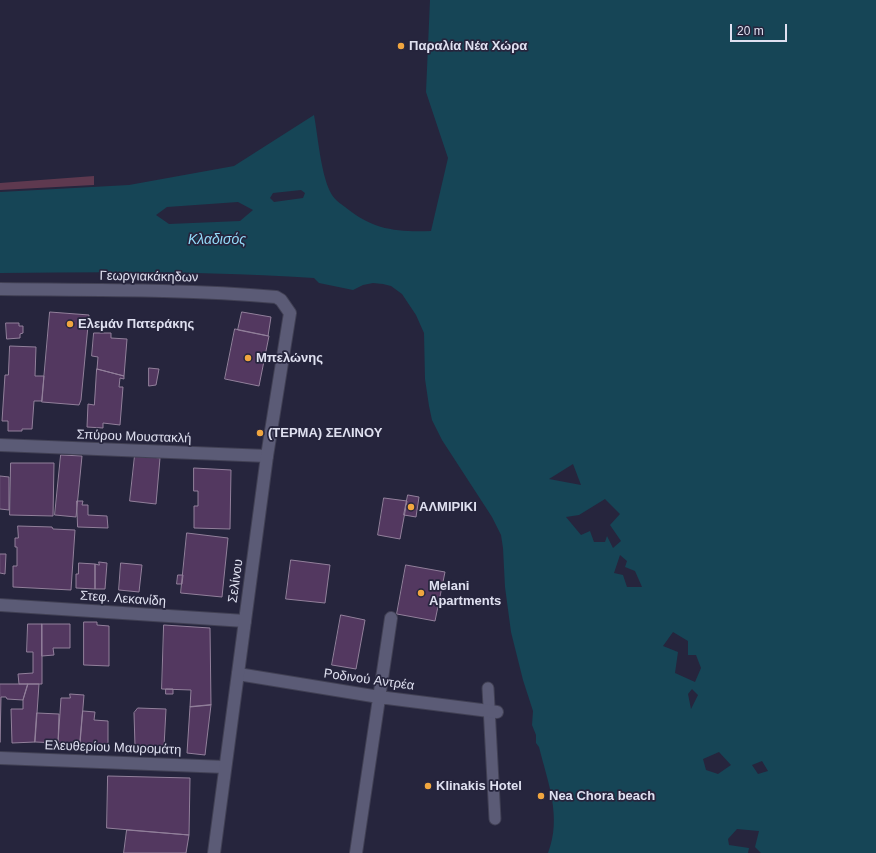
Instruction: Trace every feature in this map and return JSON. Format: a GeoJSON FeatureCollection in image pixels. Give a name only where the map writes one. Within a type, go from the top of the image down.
{"type":"FeatureCollection","features":[{"type":"Feature","properties":{"kind":"street","name":"Γεωργιακάκηδων"},"geometry":{"type":"LineString","coordinates":[[0,289],[224,292],[276,297],[281,300],[290,313]]}},
{"type":"Feature","properties":{"kind":"street","name":"Σελίνου"},"geometry":{"type":"LineString","coordinates":[[214,853],[267,456],[290,313]]}},
{"type":"Feature","properties":{"kind":"street","name":"Σπύρου Μουστακλή"},"geometry":{"type":"LineString","coordinates":[[0,445],[267,456]]}},
{"type":"Feature","properties":{"kind":"street","name":"Στεφ. Λεκανίδη"},"geometry":{"type":"LineString","coordinates":[[0,605],[245,620]]}},
{"type":"Feature","properties":{"kind":"street"},"geometry":{"type":"LineString","coordinates":[[356,853],[378,697],[391,618]]}},
{"type":"Feature","properties":{"kind":"street","name":"Ροδινού Αντρέα"},"geometry":{"type":"LineString","coordinates":[[238,674],[378,697],[493,711]]}},
{"type":"Feature","properties":{"kind":"street","name":"Ελευθερίου Μαυρομάτη"},"geometry":{"type":"LineString","coordinates":[[0,758],[225,767]]}},
{"type":"Feature","properties":{"kind":"lane"},"geometry":{"type":"LineString","coordinates":[[488,688],[493,711],[495,819]]}},
{"type":"Feature","properties":{"kind":"shaded area"},"geometry":{"type":"Polygon","coordinates":[[[94,176],[94,185],[0,190],[0,183],[94,176]]]}},
{"type":"Feature","properties":{"kind":"water","name":"Κλαδισός"},"geometry":{"type":"Polygon","coordinates":[[[430,0],[876,0],[876,853],[761,853],[755,847],[759,831],[737,829],[728,839],[729,845],[749,848],[748,853],[548,853],[552,840],[554,813],[539,747],[536,743],[536,735],[532,725],[533,711],[523,680],[511,632],[505,587],[501,535],[492,517],[442,440],[432,420],[425,379],[424,333],[416,315],[402,294],[391,286],[373,283],[363,285],[353,290],[319,283],[314,278],[236,274],[118,272],[0,273],[0,192],[129,185],[234,166],[314,115],[325,178],[332,195],[336,200],[355,215],[375,225],[396,230],[431,231],[448,158],[426,92],[430,0]],[[301,190],[273,193],[270,198],[274,202],[303,198],[305,193],[301,190]],[[238,202],[167,207],[156,215],[169,224],[240,221],[253,210],[238,202]],[[573,464],[549,479],[581,485],[573,464]],[[605,499],[579,515],[566,517],[581,535],[590,531],[594,542],[605,542],[607,536],[613,548],[621,541],[610,525],[620,514],[605,499]],[[620,555],[614,573],[623,575],[627,587],[642,587],[635,571],[625,567],[627,561],[620,555]],[[673,632],[663,646],[678,652],[675,673],[695,682],[701,668],[696,655],[688,655],[688,641],[673,632]],[[692,689],[688,694],[691,709],[698,695],[692,689]],[[719,752],[703,759],[706,770],[718,774],[731,765],[719,752]],[[762,761],[752,765],[758,774],[768,771],[762,761]]]}},
{"type":"Feature","properties":{"kind":"building"},"geometry":{"type":"Polygon","coordinates":[[[50,312],[89,315],[81,400],[79,405],[42,402],[50,312]]]}},
{"type":"Feature","properties":{"kind":"building"},"geometry":{"type":"Polygon","coordinates":[[[242,312],[271,317],[268,336],[238,330],[242,312]]]}},
{"type":"Feature","properties":{"kind":"building"},"geometry":{"type":"Polygon","coordinates":[[[6,323],[19,323],[19,326],[23,326],[23,333],[20,334],[20,338],[7,339],[6,323]]]}},
{"type":"Feature","properties":{"kind":"building"},"geometry":{"type":"Polygon","coordinates":[[[235,329],[269,336],[259,386],[225,379],[235,329]]]}},
{"type":"Feature","properties":{"kind":"building"},"geometry":{"type":"Polygon","coordinates":[[[94,333],[111,333],[111,338],[127,339],[124,376],[97,369],[98,357],[92,356],[94,333]]]}},
{"type":"Feature","properties":{"kind":"building"},"geometry":{"type":"Polygon","coordinates":[[[10,346],[36,347],[35,376],[44,376],[42,401],[34,401],[32,429],[8,431],[8,421],[2,421],[5,375],[8,375],[10,346]]]}},
{"type":"Feature","properties":{"kind":"building"},"geometry":{"type":"Polygon","coordinates":[[[149,368],[159,369],[156,385],[149,386],[149,368]]]}},
{"type":"Feature","properties":{"kind":"building"},"geometry":{"type":"Polygon","coordinates":[[[97,369],[124,376],[124,379],[120,378],[119,387],[123,387],[120,425],[103,423],[103,428],[87,427],[88,404],[94,405],[97,369]]]}},
{"type":"Feature","properties":{"kind":"building"},"geometry":{"type":"Polygon","coordinates":[[[61,455],[82,456],[76,517],[55,515],[61,455]]]}},
{"type":"Feature","properties":{"kind":"building"},"geometry":{"type":"Polygon","coordinates":[[[135,455],[160,458],[156,504],[130,501],[135,455]]]}},
{"type":"Feature","properties":{"kind":"building"},"geometry":{"type":"Polygon","coordinates":[[[11,463],[54,463],[53,516],[10,515],[11,463]]]}},
{"type":"Feature","properties":{"kind":"building"},"geometry":{"type":"Polygon","coordinates":[[[194,468],[231,470],[230,529],[194,528],[194,506],[198,506],[198,491],[194,491],[194,468]]]}},
{"type":"Feature","properties":{"kind":"building"},"geometry":{"type":"Polygon","coordinates":[[[0,476],[9,477],[9,510],[0,509],[0,476]]]}},
{"type":"Feature","properties":{"kind":"building"},"geometry":{"type":"Polygon","coordinates":[[[408,495],[419,497],[416,517],[404,515],[408,495]]]}},
{"type":"Feature","properties":{"kind":"building"},"geometry":{"type":"Polygon","coordinates":[[[384,498],[407,501],[400,539],[378,535],[384,498]]]}},
{"type":"Feature","properties":{"kind":"building"},"geometry":{"type":"Polygon","coordinates":[[[77,501],[83,501],[82,505],[88,505],[88,515],[107,516],[108,528],[78,527],[77,501]]]}},
{"type":"Feature","properties":{"kind":"building"},"geometry":{"type":"Polygon","coordinates":[[[18,526],[52,527],[53,529],[75,530],[71,590],[13,587],[13,566],[17,566],[17,547],[15,547],[15,538],[18,538],[18,526]]]}},
{"type":"Feature","properties":{"kind":"building"},"geometry":{"type":"Polygon","coordinates":[[[187,533],[228,538],[222,597],[181,593],[187,533]]]}},
{"type":"Feature","properties":{"kind":"building"},"geometry":{"type":"Polygon","coordinates":[[[0,554],[6,554],[5,574],[0,573],[0,554]]]}},
{"type":"Feature","properties":{"kind":"building"},"geometry":{"type":"Polygon","coordinates":[[[291,560],[330,565],[325,603],[286,599],[291,560]]]}},
{"type":"Feature","properties":{"kind":"building"},"geometry":{"type":"Polygon","coordinates":[[[99,562],[107,563],[105,589],[95,589],[95,564],[99,565],[99,562]]]}},
{"type":"Feature","properties":{"kind":"building"},"geometry":{"type":"Polygon","coordinates":[[[79,563],[95,564],[95,589],[76,588],[76,574],[78,574],[79,563]]]}},
{"type":"Feature","properties":{"kind":"building"},"geometry":{"type":"Polygon","coordinates":[[[121,563],[142,565],[139,592],[119,590],[121,563]]]}},
{"type":"Feature","properties":{"kind":"building","name":"Melani Apartments"},"geometry":{"type":"Polygon","coordinates":[[[406,565],[445,572],[435,621],[397,614],[406,565]]]}},
{"type":"Feature","properties":{"kind":"building"},"geometry":{"type":"Polygon","coordinates":[[[178,575],[183,575],[182,584],[177,584],[178,575]]]}},
{"type":"Feature","properties":{"kind":"building"},"geometry":{"type":"Polygon","coordinates":[[[341,615],[365,620],[356,669],[332,665],[341,615]]]}},
{"type":"Feature","properties":{"kind":"building"},"geometry":{"type":"Polygon","coordinates":[[[84,622],[97,622],[97,625],[109,626],[109,666],[84,665],[84,622]]]}},
{"type":"Feature","properties":{"kind":"building"},"geometry":{"type":"Polygon","coordinates":[[[28,624],[42,624],[42,684],[19,684],[18,674],[33,673],[33,652],[27,652],[28,624]]]}},
{"type":"Feature","properties":{"kind":"building"},"geometry":{"type":"Polygon","coordinates":[[[42,624],[70,624],[70,648],[53,648],[54,655],[42,656],[42,624]]]}},
{"type":"Feature","properties":{"kind":"building"},"geometry":{"type":"Polygon","coordinates":[[[164,625],[210,628],[211,705],[190,707],[191,690],[162,689],[164,625]]]}},
{"type":"Feature","properties":{"kind":"building"},"geometry":{"type":"Polygon","coordinates":[[[0,684],[28,684],[23,700],[1,697],[0,742],[0,684]]]}},
{"type":"Feature","properties":{"kind":"building"},"geometry":{"type":"Polygon","coordinates":[[[28,684],[39,684],[35,742],[12,743],[11,709],[23,709],[23,700],[28,684]]]}},
{"type":"Feature","properties":{"kind":"building"},"geometry":{"type":"Polygon","coordinates":[[[166,689],[173,689],[173,694],[166,694],[166,689]]]}},
{"type":"Feature","properties":{"kind":"building"},"geometry":{"type":"Polygon","coordinates":[[[70,694],[84,695],[80,744],[58,743],[61,698],[70,698],[70,694]]]}},
{"type":"Feature","properties":{"kind":"building"},"geometry":{"type":"Polygon","coordinates":[[[211,705],[205,755],[187,753],[190,707],[211,705]]]}},
{"type":"Feature","properties":{"kind":"building"},"geometry":{"type":"Polygon","coordinates":[[[138,708],[166,709],[164,747],[135,746],[134,713],[138,708]]]}},
{"type":"Feature","properties":{"kind":"building"},"geometry":{"type":"Polygon","coordinates":[[[83,711],[95,712],[94,720],[108,721],[108,749],[84,747],[84,744],[80,744],[83,711]]]}},
{"type":"Feature","properties":{"kind":"building"},"geometry":{"type":"Polygon","coordinates":[[[37,713],[59,714],[58,743],[35,742],[37,713]]]}},
{"type":"Feature","properties":{"kind":"building"},"geometry":{"type":"Polygon","coordinates":[[[108,776],[190,778],[189,835],[107,828],[108,776]]]}},
{"type":"Feature","properties":{"kind":"building"},"geometry":{"type":"Polygon","coordinates":[[[127,830],[189,835],[186,853],[124,853],[127,830]]]}},
{"type":"Feature","properties":{"kind":"place","name":"Παραλία Νέα Χώρα"},"geometry":{"type":"Point","coordinates":[401,46]}},
{"type":"Feature","properties":{"kind":"place","name":"Ελεμάν Πατεράκης"},"geometry":{"type":"Point","coordinates":[70,324]}},
{"type":"Feature","properties":{"kind":"place","name":"Μπελώνης"},"geometry":{"type":"Point","coordinates":[248,358]}},
{"type":"Feature","properties":{"kind":"place","name":"(ΤΕΡΜΑ) ΣΕΛΙΝΟΥ"},"geometry":{"type":"Point","coordinates":[260,433]}},
{"type":"Feature","properties":{"kind":"place","name":"ΑΛΜΙΡΙΚΙ"},"geometry":{"type":"Point","coordinates":[411,507]}},
{"type":"Feature","properties":{"kind":"place","name":"Melani Apartments"},"geometry":{"type":"Point","coordinates":[421,593]}},
{"type":"Feature","properties":{"kind":"place","name":"Klinakis Hotel"},"geometry":{"type":"Point","coordinates":[428,786]}},
{"type":"Feature","properties":{"kind":"place","name":"Nea Chora beach"},"geometry":{"type":"Point","coordinates":[541,796]}}]}
